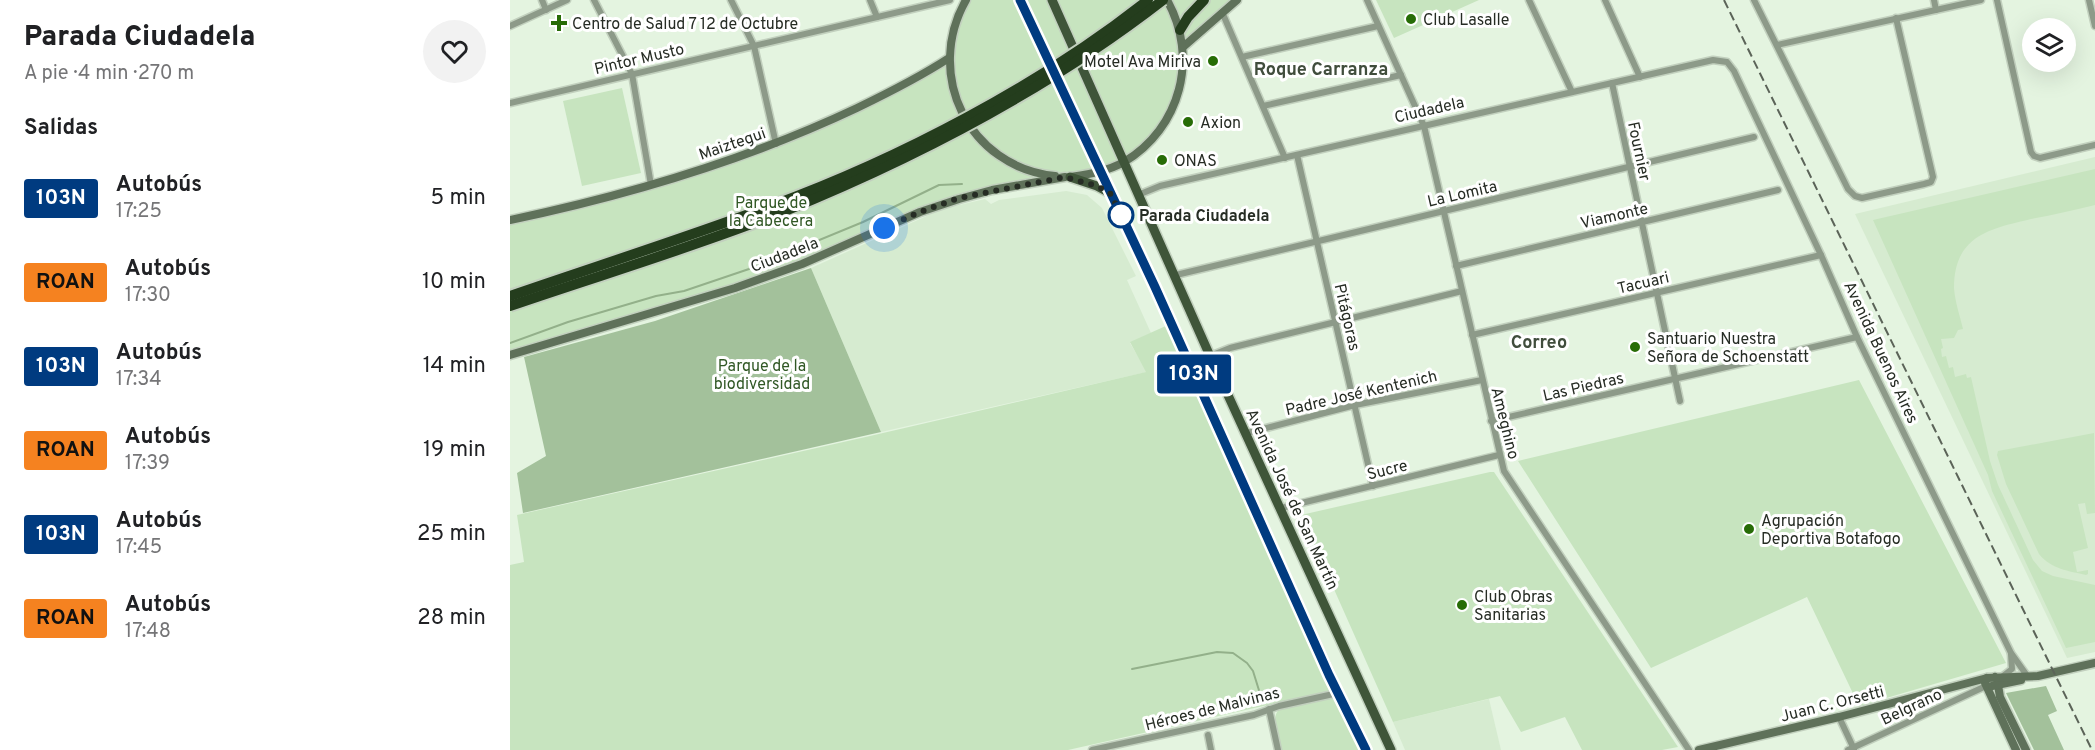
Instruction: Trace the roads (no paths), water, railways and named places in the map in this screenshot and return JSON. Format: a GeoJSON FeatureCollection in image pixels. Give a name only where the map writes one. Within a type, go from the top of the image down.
{"type":"FeatureCollection","features":[{"type":"Feature","properties":{"kind":"highway"},"geometry":{"type":"LineString","coordinates":[[510,296],[772,206],[929,137],[1031,79],[1096,38],[1148,0]]}},
{"type":"Feature","properties":{"kind":"highway"},"geometry":{"type":"LineString","coordinates":[[510,306],[778,214],[891,165],[983,118],[1036,87],[1165,0]]}},
{"type":"Feature","properties":{"kind":"highway"},"geometry":{"type":"LineString","coordinates":[[1180,30],[1188,17],[1204,0]]}},
{"type":"Feature","properties":{"kind":"main road"},"geometry":{"type":"LineString","coordinates":[[966,0],[953,29],[949,58],[954,95],[970,127],[998,155],[1024,169],[1052,176],[1068,177],[1097,186],[1110,193]]}},
{"type":"Feature","properties":{"kind":"main road"},"geometry":{"type":"LineString","coordinates":[[1020,0],[1190,364],[1338,693],[1366,750]]}},
{"type":"Feature","properties":{"kind":"main road","name":"Avenida José de San Martín"},"geometry":{"type":"LineString","coordinates":[[1052,0],[1210,356],[1391,750]]}},
{"type":"Feature","properties":{"kind":"main road","name":"Ciudadela"},"geometry":{"type":"LineString","coordinates":[[510,355],[637,319],[747,284],[802,264],[920,212],[959,198],[1101,172],[1124,162],[1153,139],[1173,108],[1183,73],[1183,47],[1180,30],[1165,0]]}},
{"type":"Feature","properties":{"kind":"main road"},"geometry":{"type":"LineString","coordinates":[[1183,47],[1236,1]]}},
{"type":"Feature","properties":{"kind":"main road","name":"Maiztegui"},"geometry":{"type":"LineString","coordinates":[[510,220],[651,185],[776,144],[873,100],[949,58]]}},
{"type":"Feature","properties":{"kind":"main road","name":"Juan C. Orsetti"},"geometry":{"type":"LineString","coordinates":[[1699,750],[1839,717],[1971,682],[2028,677],[2095,663]]}},
{"type":"Feature","properties":{"kind":"main road"},"geometry":{"type":"LineString","coordinates":[[1994,681],[2016,750]]}},
{"type":"Feature","properties":{"kind":"main road"},"geometry":{"type":"LineString","coordinates":[[1994,681],[2026,750]]}},
{"type":"Feature","properties":{"kind":"street"},"geometry":{"type":"LineString","coordinates":[[542,0],[546,10]]}},
{"type":"Feature","properties":{"kind":"street"},"geometry":{"type":"LineString","coordinates":[[510,26],[567,0]]}},
{"type":"Feature","properties":{"kind":"street"},"geometry":{"type":"LineString","coordinates":[[594,0],[632,74],[651,185]]}},
{"type":"Feature","properties":{"kind":"street"},"geometry":{"type":"LineString","coordinates":[[731,0],[754,46],[776,144]]}},
{"type":"Feature","properties":{"kind":"street"},"geometry":{"type":"LineString","coordinates":[[870,0],[877,17]]}},
{"type":"Feature","properties":{"kind":"street","name":"Pintor Musto"},"geometry":{"type":"LineString","coordinates":[[510,103],[950,0]]}},
{"type":"Feature","properties":{"kind":"street"},"geometry":{"type":"LineString","coordinates":[[1236,1],[1247,0]]}},
{"type":"Feature","properties":{"kind":"street","name":"Ameghino"},"geometry":{"type":"LineString","coordinates":[[1367,0],[1424,126],[1504,471],[1689,750]]}},
{"type":"Feature","properties":{"kind":"street"},"geometry":{"type":"LineString","coordinates":[[1529,0],[1572,92]]}},
{"type":"Feature","properties":{"kind":"street"},"geometry":{"type":"LineString","coordinates":[[1605,0],[1640,77]]}},
{"type":"Feature","properties":{"kind":"street"},"geometry":{"type":"LineString","coordinates":[[1754,0],[1848,189],[1862,198],[1931,182],[1933,177],[1896,18]]}},
{"type":"Feature","properties":{"kind":"street"},"geometry":{"type":"LineString","coordinates":[[1934,0],[1936,10]]}},
{"type":"Feature","properties":{"kind":"street"},"geometry":{"type":"LineString","coordinates":[[1777,45],[1981,0]]}},
{"type":"Feature","properties":{"kind":"street"},"geometry":{"type":"LineString","coordinates":[[1996,0],[2031,152],[2040,158],[2095,145]]}},
{"type":"Feature","properties":{"kind":"street"},"geometry":{"type":"LineString","coordinates":[[2089,0],[2095,26]]}},
{"type":"Feature","properties":{"kind":"street"},"geometry":{"type":"LineString","coordinates":[[1222,12],[1285,158]]}},
{"type":"Feature","properties":{"kind":"street"},"geometry":{"type":"LineString","coordinates":[[1242,57],[1378,26]]}},
{"type":"Feature","properties":{"kind":"street","name":"Ciudadela"},"geometry":{"type":"LineString","coordinates":[[1138,195],[1160,186],[1611,83],[1713,60],[1727,62]]}},
{"type":"Feature","properties":{"kind":"street","name":"Avenida Buenos Aires"},"geometry":{"type":"LineString","coordinates":[[1727,62],[1734,71],[1857,337],[2011,653],[2028,677]]}},
{"type":"Feature","properties":{"kind":"street"},"geometry":{"type":"LineString","coordinates":[[1263,106],[1401,75]]}},
{"type":"Feature","properties":{"kind":"street","name":"Fournier"},"geometry":{"type":"LineString","coordinates":[[1611,83],[1680,401]]}},
{"type":"Feature","properties":{"kind":"street","name":"La Lomita"},"geometry":{"type":"LineString","coordinates":[[1176,275],[1754,137]]}},
{"type":"Feature","properties":{"kind":"street","name":"Pitágoras"},"geometry":{"type":"LineString","coordinates":[[1297,155],[1373,486]]}},
{"type":"Feature","properties":{"kind":"street","name":"Viamonte"},"geometry":{"type":"LineString","coordinates":[[1456,266],[1778,190]]}},
{"type":"Feature","properties":{"kind":"street","name":"Tacuari"},"geometry":{"type":"LineString","coordinates":[[1472,335],[1821,255]]}},
{"type":"Feature","properties":{"kind":"street"},"geometry":{"type":"LineString","coordinates":[[1190,364],[1230,348],[1462,291]]}},
{"type":"Feature","properties":{"kind":"street","name":"Las Piedras"},"geometry":{"type":"LineString","coordinates":[[1491,421],[1857,337]]}},
{"type":"Feature","properties":{"kind":"street","name":"Padre José Kentenich"},"geometry":{"type":"LineString","coordinates":[[1247,433],[1355,405],[1482,380]]}},
{"type":"Feature","properties":{"kind":"street","name":"Sucre"},"geometry":{"type":"LineString","coordinates":[[1281,508],[1499,455]]}},
{"type":"Feature","properties":{"kind":"street"},"geometry":{"type":"LineString","coordinates":[[1994,681],[2012,669],[2011,653]]}},
{"type":"Feature","properties":{"kind":"street","name":"Belgrano"},"geometry":{"type":"LineString","coordinates":[[1852,749],[1994,681]]}},
{"type":"Feature","properties":{"kind":"street","name":"Héroes de Malvinas"},"geometry":{"type":"LineString","coordinates":[[1092,750],[1254,715],[1269,709],[1338,693]]}},
{"type":"Feature","properties":{"kind":"street"},"geometry":{"type":"LineString","coordinates":[[1269,709],[1278,750]]}},
{"type":"Feature","properties":{"kind":"street"},"geometry":{"type":"LineString","coordinates":[[1839,717],[1852,749]]}},
{"type":"Feature","properties":{"kind":"street"},"geometry":{"type":"LineString","coordinates":[[1208,735],[1211,750]]}},
{"type":"Feature","properties":{"kind":"street"},"geometry":{"type":"LineString","coordinates":[[1129,742],[1131,750]]}},
{"type":"Feature","properties":{"kind":"waterway"},"geometry":{"type":"LineString","coordinates":[[510,343],[568,322],[656,296],[684,291],[749,269],[863,222],[939,185],[962,184]]}},
{"type":"Feature","properties":{"kind":"waterway"},"geometry":{"type":"LineString","coordinates":[[1132,669],[1217,652],[1233,653],[1247,663],[1253,671],[1262,700]]}},
{"type":"Feature","properties":{"kind":"railway"},"geometry":{"type":"LineString","coordinates":[[1724,0],[2092,750]]}},
{"type":"Feature","properties":{"kind":"place","name":"Club Lasalle"},"geometry":{"type":"Point","coordinates":[1411,19]}},
{"type":"Feature","properties":{"kind":"place","name":"Centro de Salud 7 12 de Octubre"},"geometry":{"type":"Point","coordinates":[559,23]}},
{"type":"Feature","properties":{"kind":"place","name":"Motel Ava Miriva"},"geometry":{"type":"Point","coordinates":[1213,61]}},
{"type":"Feature","properties":{"kind":"place","name":"Axion"},"geometry":{"type":"Point","coordinates":[1188,122]}},
{"type":"Feature","properties":{"kind":"place","name":"ONAS"},"geometry":{"type":"Point","coordinates":[1162,160]}},
{"type":"Feature","properties":{"kind":"place","name":"Parada Ciudadela"},"geometry":{"type":"Point","coordinates":[1121,215]}},
{"type":"Feature","properties":{"kind":"place","name":"Santuario Nuestra Señora de Schoenstatt"},"geometry":{"type":"Point","coordinates":[1635,347]}},
{"type":"Feature","properties":{"kind":"place","name":"Agrupación Deportiva Botafogo"},"geometry":{"type":"Point","coordinates":[1749,529]}},
{"type":"Feature","properties":{"kind":"place","name":"Club Obras Sanitarias"},"geometry":{"type":"Point","coordinates":[1462,605]}},
{"type":"Feature","properties":{"kind":"district","name":"Roque Carranza"},"geometry":{"type":"Point","coordinates":[1321,69]}},
{"type":"Feature","properties":{"kind":"district","name":"Correo"},"geometry":{"type":"Point","coordinates":[1539,342]}},
{"type":"Feature","properties":{"kind":"park label","name":"Parque de la Cabecera"},"geometry":{"type":"Point","coordinates":[771,211]}},
{"type":"Feature","properties":{"kind":"park label","name":"Parque de la biodiversidad"},"geometry":{"type":"Point","coordinates":[762,374]}}]}
